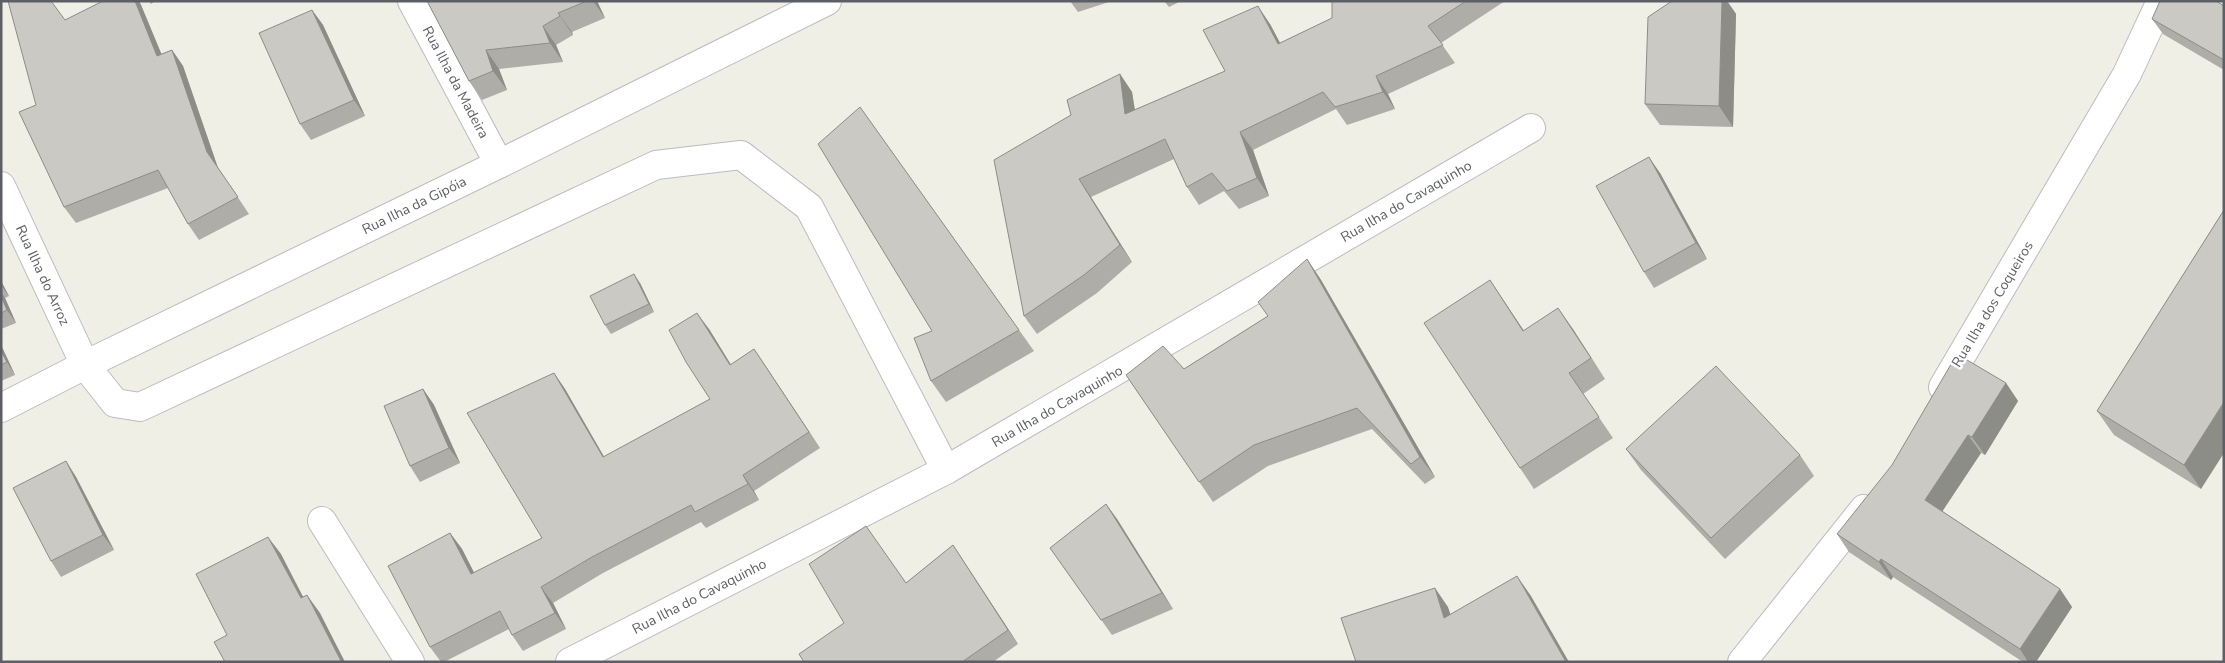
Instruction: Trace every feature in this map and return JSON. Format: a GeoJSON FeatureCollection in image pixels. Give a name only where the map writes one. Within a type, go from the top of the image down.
{"type":"FeatureCollection","features":[{"type":"Feature","properties":{"kind":"street","name":"Rua Ilha da Madeira"},"geometry":{"type":"LineString","coordinates":[[412,1],[499,164]]}},
{"type":"Feature","properties":{"kind":"street","name":"Rua Ilha da Gipóia"},"geometry":{"type":"LineString","coordinates":[[1,408],[827,1]]}},
{"type":"Feature","properties":{"kind":"street","name":"Rua Ilha dos Coqueiros"},"geometry":{"type":"LineString","coordinates":[[1931,407],[2127,74],[2161,1]]}},
{"type":"Feature","properties":{"kind":"street","name":"Rua Ilha do Cavaquinho"},"geometry":{"type":"LineString","coordinates":[[570,662],[946,470],[1531,128]]}},
{"type":"Feature","properties":{"kind":"street","name":"Rua Ilha do Arroz"},"geometry":{"type":"LineString","coordinates":[[1,186],[85,365],[114,403],[140,407],[656,165],[741,155],[809,207],[946,470]]}},
{"type":"Feature","properties":{"kind":"street"},"geometry":{"type":"LineString","coordinates":[[1742,662],[1879,490]]}},
{"type":"Feature","properties":{"kind":"street"},"geometry":{"type":"LineString","coordinates":[[322,520],[410,662]]}},
{"type":"Feature","properties":{"kind":"building"},"geometry":{"type":"Polygon","coordinates":[[[8,1],[51,1],[65,20],[103,1],[135,1],[157,56],[172,50],[207,152],[238,197],[188,224],[158,170],[64,207],[19,112],[36,105],[8,1]]]}},
{"type":"Feature","properties":{"kind":"building"},"geometry":{"type":"Polygon","coordinates":[[[427,1],[587,1],[558,13],[560,16],[543,26],[550,43],[486,50],[493,71],[469,81],[427,1]]]}},
{"type":"Feature","properties":{"kind":"building"},"geometry":{"type":"Polygon","coordinates":[[[1332,1],[1466,1],[1428,26],[1443,45],[1376,76],[1383,92],[1335,107],[1323,92],[1240,132],[1257,178],[1227,191],[1212,173],[1187,187],[1165,139],[1079,179],[1120,245],[1084,275],[1024,316],[994,160],[1071,115],[1067,100],[1120,74],[1125,114],[1225,71],[1203,30],[1258,6],[1278,44],[1332,18],[1332,1]]]}},
{"type":"Feature","properties":{"kind":"building"},"geometry":{"type":"Polygon","coordinates":[[[1672,1],[1722,1],[1719,106],[1645,104],[1648,17],[1672,1]]]}},
{"type":"Feature","properties":{"kind":"building"},"geometry":{"type":"Polygon","coordinates":[[[2160,1],[2216,1],[2224,6],[2224,60],[2152,19],[2160,1]]]}},
{"type":"Feature","properties":{"kind":"building"},"geometry":{"type":"Polygon","coordinates":[[[312,10],[354,100],[300,124],[259,33],[312,10]]]}},
{"type":"Feature","properties":{"kind":"building"},"geometry":{"type":"Polygon","coordinates":[[[860,107],[1019,330],[931,381],[914,338],[932,331],[818,144],[860,107]]]}},
{"type":"Feature","properties":{"kind":"building"},"geometry":{"type":"Polygon","coordinates":[[[1649,157],[1696,243],[1644,272],[1596,186],[1649,157]]]}},
{"type":"Feature","properties":{"kind":"building"},"geometry":{"type":"Polygon","coordinates":[[[2224,210],[2224,402],[2184,465],[2097,411],[2224,210]]]}},
{"type":"Feature","properties":{"kind":"building"},"geometry":{"type":"Polygon","coordinates":[[[1307,259],[1420,457],[1411,464],[1357,408],[1254,445],[1199,482],[1126,375],[1163,346],[1184,369],[1268,316],[1258,302],[1307,259]]]}},
{"type":"Feature","properties":{"kind":"building"},"geometry":{"type":"Polygon","coordinates":[[[634,274],[649,304],[605,325],[590,296],[634,274]]]}},
{"type":"Feature","properties":{"kind":"building"},"geometry":{"type":"Polygon","coordinates":[[[1490,280],[1523,331],[1558,308],[1591,358],[1569,373],[1599,417],[1520,468],[1424,323],[1490,280]]]}},
{"type":"Feature","properties":{"kind":"building"},"geometry":{"type":"Polygon","coordinates":[[[1,296],[7,310],[1,313],[1,296]]]}},
{"type":"Feature","properties":{"kind":"building"},"geometry":{"type":"Polygon","coordinates":[[[697,313],[730,365],[754,349],[809,432],[743,475],[748,484],[695,512],[691,505],[592,557],[541,587],[555,613],[512,635],[500,611],[430,647],[388,566],[450,533],[471,574],[542,538],[467,413],[554,373],[603,457],[710,399],[686,362],[669,330],[697,313]]]}},
{"type":"Feature","properties":{"kind":"building"},"geometry":{"type":"Polygon","coordinates":[[[1,351],[7,362],[1,365],[1,351]]]}},
{"type":"Feature","properties":{"kind":"building"},"geometry":{"type":"Polygon","coordinates":[[[1957,354],[2006,383],[1972,437],[1968,435],[1925,500],[2060,589],[2020,649],[1881,559],[1879,562],[1837,534],[1892,465],[1957,354]]]}},
{"type":"Feature","properties":{"kind":"building"},"geometry":{"type":"Polygon","coordinates":[[[1716,366],[1800,455],[1711,538],[1626,449],[1716,366]]]}},
{"type":"Feature","properties":{"kind":"building"},"geometry":{"type":"Polygon","coordinates":[[[423,389],[449,448],[410,466],[384,406],[423,389]]]}},
{"type":"Feature","properties":{"kind":"building"},"geometry":{"type":"Polygon","coordinates":[[[66,461],[103,535],[51,561],[13,488],[66,461]]]}},
{"type":"Feature","properties":{"kind":"building"},"geometry":{"type":"Polygon","coordinates":[[[1106,504],[1162,593],[1101,620],[1050,548],[1106,504]]]}},
{"type":"Feature","properties":{"kind":"building"},"geometry":{"type":"Polygon","coordinates":[[[866,526],[906,583],[953,545],[1008,630],[962,662],[804,662],[799,654],[844,623],[809,564],[866,526]]]}},
{"type":"Feature","properties":{"kind":"building"},"geometry":{"type":"Polygon","coordinates":[[[268,537],[301,598],[307,595],[341,661],[225,662],[214,642],[227,635],[196,574],[268,537]]]}},
{"type":"Feature","properties":{"kind":"building"},"geometry":{"type":"Polygon","coordinates":[[[1517,576],[1566,662],[1356,662],[1341,618],[1435,588],[1444,618],[1517,576]]]}}]}
